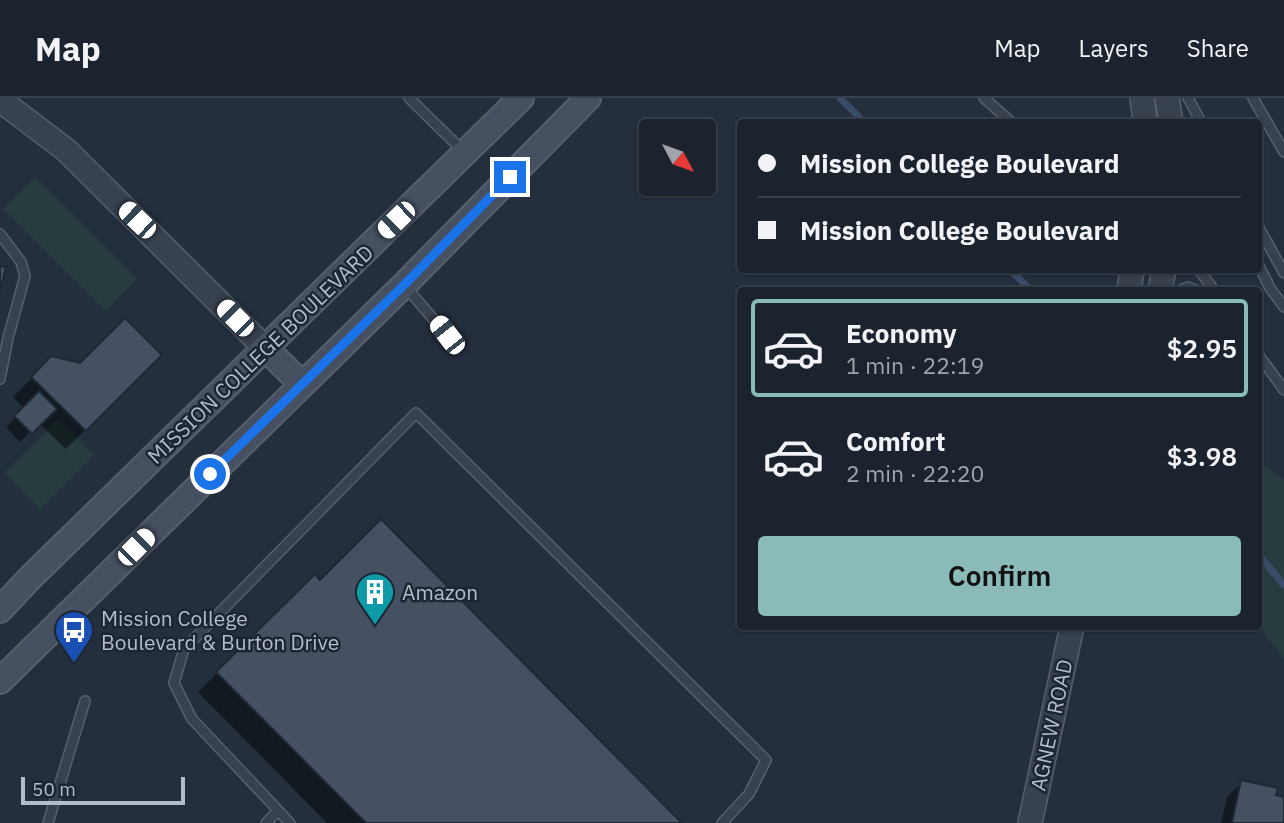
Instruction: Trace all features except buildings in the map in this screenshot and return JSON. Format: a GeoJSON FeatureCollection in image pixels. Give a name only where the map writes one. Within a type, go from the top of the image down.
{"type":"FeatureCollection","features":[{"type":"Feature","properties":{"kind":"main road","name":"MISSION COLLEGE BOULEVARD"},"geometry":{"type":"LineString","coordinates":[[2,603],[521,98]]}},
{"type":"Feature","properties":{"kind":"main road"},"geometry":{"type":"LineString","coordinates":[[0,681],[404,285],[588,98]]}},
{"type":"Feature","properties":{"kind":"main road"},"geometry":{"type":"LineString","coordinates":[[265,348],[302,384]]}},
{"type":"Feature","properties":{"kind":"street"},"geometry":{"type":"LineString","coordinates":[[1142,98],[1145,119]]}},
{"type":"Feature","properties":{"kind":"street"},"geometry":{"type":"LineString","coordinates":[[1167,98],[1170,119]]}},
{"type":"Feature","properties":{"kind":"street"},"geometry":{"type":"LineString","coordinates":[[0,100],[66,150],[265,348]]}},
{"type":"Feature","properties":{"kind":"street","name":"AGNEW ROAD"},"geometry":{"type":"LineString","coordinates":[[1030,823],[1071,630]]}},
{"type":"Feature","properties":{"kind":"lane"},"geometry":{"type":"LineString","coordinates":[[409,98],[465,153]]}},
{"type":"Feature","properties":{"kind":"lane"},"geometry":{"type":"LineString","coordinates":[[984,98],[1008,119]]}},
{"type":"Feature","properties":{"kind":"lane"},"geometry":{"type":"LineString","coordinates":[[1188,98],[1199,119]]}},
{"type":"Feature","properties":{"kind":"lane"},"geometry":{"type":"LineString","coordinates":[[1253,98],[1284,152]]}},
{"type":"Feature","properties":{"kind":"lane"},"geometry":{"type":"LineString","coordinates":[[1262,233],[1284,273]]}},
{"type":"Feature","properties":{"kind":"lane"},"geometry":{"type":"LineString","coordinates":[[0,234],[21,262],[25,276],[0,379]]}},
{"type":"Feature","properties":{"kind":"lane"},"geometry":{"type":"LineString","coordinates":[[1262,272],[1284,307]]}},
{"type":"Feature","properties":{"kind":"lane"},"geometry":{"type":"LineString","coordinates":[[404,285],[447,335]]}},
{"type":"Feature","properties":{"kind":"lane"},"geometry":{"type":"LineString","coordinates":[[1262,360],[1284,390]]}},
{"type":"Feature","properties":{"kind":"lane"},"geometry":{"type":"LineString","coordinates":[[290,823],[192,719],[174,682],[184,649],[416,413],[766,760],[749,794],[722,823]]}},
{"type":"Feature","properties":{"kind":"lane"},"geometry":{"type":"LineString","coordinates":[[48,823],[85,701]]}},
{"type":"Feature","properties":{"kind":"lane"},"geometry":{"type":"LineString","coordinates":[[266,823],[278,811]]}},
{"type":"Feature","properties":{"kind":"green space"},"geometry":{"type":"Polygon","coordinates":[[[35,177],[137,279],[106,311],[3,209],[35,177]]]}},
{"type":"Feature","properties":{"kind":"green space"},"geometry":{"type":"Polygon","coordinates":[[[59,419],[94,455],[40,509],[5,473],[59,419]]]}},
{"type":"Feature","properties":{"kind":"green space"},"geometry":{"type":"Polygon","coordinates":[[[1262,463],[1284,480],[1284,659],[1261,630],[1262,463]]]}},
{"type":"Feature","properties":{"kind":"waterway"},"geometry":{"type":"LineString","coordinates":[[840,98],[861,119]]}},
{"type":"Feature","properties":{"kind":"waterway"},"geometry":{"type":"LineString","coordinates":[[1013,273],[1028,287]]}},
{"type":"Feature","properties":{"kind":"waterway"},"geometry":{"type":"LineString","coordinates":[[1262,559],[1284,585]]}},
{"type":"Feature","properties":{"kind":"place","name":"Amazon"},"geometry":{"type":"Point","coordinates":[375,626]}},
{"type":"Feature","properties":{"kind":"place","name":"Mission College Boulevard & Burton Drive"},"geometry":{"type":"Point","coordinates":[74,664]}},
{"type":"Feature","properties":{"kind":"route"},"geometry":{"type":"LineString","coordinates":[[210,474],[404,285],[510,177]]}}]}
